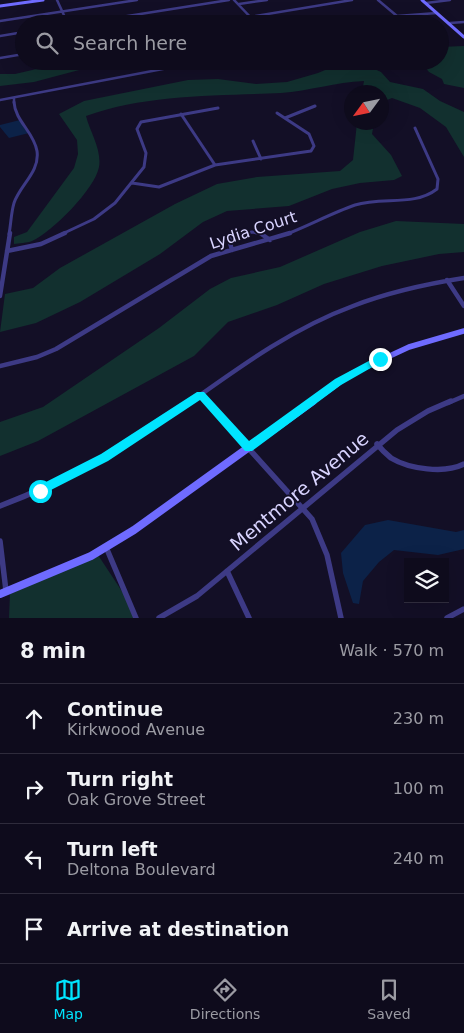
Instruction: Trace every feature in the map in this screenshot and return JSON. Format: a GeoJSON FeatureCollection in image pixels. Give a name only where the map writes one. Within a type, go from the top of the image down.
{"type":"FeatureCollection","features":[{"type":"Feature","properties":{"kind":"main road"},"geometry":{"type":"LineString","coordinates":[[0,6],[43,0]]}},
{"type":"Feature","properties":{"kind":"main road"},"geometry":{"type":"LineString","coordinates":[[422,0],[428,2],[442,15]]}},
{"type":"Feature","properties":{"kind":"main road"},"geometry":{"type":"LineString","coordinates":[[428,2],[440,15]]}},
{"type":"Feature","properties":{"kind":"main road"},"geometry":{"type":"LineString","coordinates":[[449,21],[464,36]]}},
{"type":"Feature","properties":{"kind":"main road"},"geometry":{"type":"LineString","coordinates":[[449,22],[464,32]]}},
{"type":"Feature","properties":{"kind":"main road"},"geometry":{"type":"LineString","coordinates":[[3,594],[56,572],[106,547],[158,514],[327,390],[362,368],[409,347],[464,331]]}},
{"type":"Feature","properties":{"kind":"street"},"geometry":{"type":"LineString","coordinates":[[57,0],[64,15]]}},
{"type":"Feature","properties":{"kind":"street"},"geometry":{"type":"LineString","coordinates":[[34,15],[137,0]]}},
{"type":"Feature","properties":{"kind":"street"},"geometry":{"type":"LineString","coordinates":[[134,15],[229,0]]}},
{"type":"Feature","properties":{"kind":"street"},"geometry":{"type":"LineString","coordinates":[[234,0],[248,15]]}},
{"type":"Feature","properties":{"kind":"street"},"geometry":{"type":"LineString","coordinates":[[239,4],[267,0]]}},
{"type":"Feature","properties":{"kind":"street"},"geometry":{"type":"LineString","coordinates":[[262,15],[352,0]]}},
{"type":"Feature","properties":{"kind":"street"},"geometry":{"type":"LineString","coordinates":[[378,0],[395,15]]}},
{"type":"Feature","properties":{"kind":"street"},"geometry":{"type":"LineString","coordinates":[[428,2],[450,0]]}},
{"type":"Feature","properties":{"kind":"street"},"geometry":{"type":"LineString","coordinates":[[410,15],[437,13]]}},
{"type":"Feature","properties":{"kind":"street"},"geometry":{"type":"LineString","coordinates":[[0,20],[15,18]]}},
{"type":"Feature","properties":{"kind":"street"},"geometry":{"type":"LineString","coordinates":[[453,25],[464,23]]}},
{"type":"Feature","properties":{"kind":"street"},"geometry":{"type":"LineString","coordinates":[[0,36],[15,34]]}},
{"type":"Feature","properties":{"kind":"street"},"geometry":{"type":"LineString","coordinates":[[0,58],[15,56]]}},
{"type":"Feature","properties":{"kind":"street"},"geometry":{"type":"LineString","coordinates":[[0,100],[158,70]]}},
{"type":"Feature","properties":{"kind":"street"},"geometry":{"type":"LineString","coordinates":[[0,296],[14,204],[19,192],[35,167],[37,157],[35,143],[14,111],[14,98]]}},
{"type":"Feature","properties":{"kind":"street"},"geometry":{"type":"LineString","coordinates":[[285,118],[316,106]]}},
{"type":"Feature","properties":{"kind":"street"},"geometry":{"type":"LineString","coordinates":[[7,251],[41,244],[90,221],[116,203],[144,167],[147,156],[146,148],[137,129],[146,120],[218,108]]}},
{"type":"Feature","properties":{"kind":"street"},"geometry":{"type":"LineString","coordinates":[[181,114],[215,165]]}},
{"type":"Feature","properties":{"kind":"street"},"geometry":{"type":"LineString","coordinates":[[132,183],[150,187],[159,186],[215,165],[305,153],[314,148],[313,139],[309,134],[277,114]]}},
{"type":"Feature","properties":{"kind":"street","name":"Lydia Court"},"geometry":{"type":"LineString","coordinates":[[0,366],[37,357],[56,349],[203,260],[292,233],[356,205],[376,201],[418,199],[432,194],[439,186],[438,179],[415,128]]}},
{"type":"Feature","properties":{"kind":"street"},"geometry":{"type":"LineString","coordinates":[[254,142],[261,158]]}},
{"type":"Feature","properties":{"kind":"street"},"geometry":{"type":"LineString","coordinates":[[232,250],[230,243],[232,238],[252,231],[261,232],[270,240]]}},
{"type":"Feature","properties":{"kind":"street"},"geometry":{"type":"LineString","coordinates":[[0,506],[40,491],[84,470],[276,345],[318,321],[375,298],[415,286],[464,278]]}},
{"type":"Feature","properties":{"kind":"street"},"geometry":{"type":"LineString","coordinates":[[447,280],[464,306]]}},
{"type":"Feature","properties":{"kind":"street"},"geometry":{"type":"LineString","coordinates":[[200,394],[312,519],[324,541],[341,618]]}},
{"type":"Feature","properties":{"kind":"street","name":"Mentmore Avenue"},"geometry":{"type":"LineString","coordinates":[[159,618],[197,596],[376,444],[420,416],[464,396]]}},
{"type":"Feature","properties":{"kind":"street"},"geometry":{"type":"LineString","coordinates":[[376,444],[393,460],[403,464],[445,470],[457,468],[464,464]]}},
{"type":"Feature","properties":{"kind":"street"},"geometry":{"type":"LineString","coordinates":[[0,541],[3,594]]}},
{"type":"Feature","properties":{"kind":"street"},"geometry":{"type":"LineString","coordinates":[[106,547],[136,618]]}},
{"type":"Feature","properties":{"kind":"street"},"geometry":{"type":"LineString","coordinates":[[226,571],[249,618]]}},
{"type":"Feature","properties":{"kind":"street"},"geometry":{"type":"LineString","coordinates":[[447,618],[464,609]]}},
{"type":"Feature","properties":{"kind":"green space"},"geometry":{"type":"Polygon","coordinates":[[[464,46],[464,88],[444,84],[442,79],[427,70],[449,70],[449,47],[464,46]]]}},
{"type":"Feature","properties":{"kind":"green space"},"geometry":{"type":"Polygon","coordinates":[[[32,70],[79,70],[34,82],[0,86],[0,74],[15,74],[32,70]]]}},
{"type":"Feature","properties":{"kind":"green space"},"geometry":{"type":"Polygon","coordinates":[[[325,70],[377,70],[390,82],[423,89],[440,101],[464,112],[464,157],[446,127],[420,108],[392,98],[389,99],[389,85],[363,85],[364,81],[281,93],[182,97],[133,104],[86,116],[99,154],[99,167],[90,187],[72,209],[50,229],[32,241],[14,244],[14,237],[27,232],[74,168],[78,154],[77,140],[59,114],[84,101],[188,80],[218,79],[256,84],[287,82],[325,70]]]}},
{"type":"Feature","properties":{"kind":"green space"},"geometry":{"type":"Polygon","coordinates":[[[356,130],[373,130],[372,134],[391,155],[402,176],[394,180],[360,183],[332,189],[289,206],[227,211],[203,222],[160,254],[80,302],[36,323],[0,332],[5,294],[33,288],[60,268],[175,204],[217,184],[257,177],[340,171],[353,160],[356,130]]]}},
{"type":"Feature","properties":{"kind":"green space"},"geometry":{"type":"Polygon","coordinates":[[[396,221],[464,224],[464,252],[439,254],[382,266],[324,284],[277,305],[228,322],[194,356],[38,441],[0,456],[0,422],[43,407],[159,328],[210,289],[231,278],[280,267],[360,232],[396,221]]]}},
{"type":"Feature","properties":{"kind":"green space"},"geometry":{"type":"Polygon","coordinates":[[[98,555],[129,602],[134,618],[9,618],[10,594],[98,555]]]}},
{"type":"Feature","properties":{"kind":"water"},"geometry":{"type":"Polygon","coordinates":[[[20,120],[29,133],[9,138],[0,127],[0,125],[20,120]]]}},
{"type":"Feature","properties":{"kind":"water"},"geometry":{"type":"Polygon","coordinates":[[[388,520],[456,532],[464,530],[464,549],[438,555],[394,550],[379,562],[363,581],[359,604],[353,603],[343,573],[341,553],[365,525],[388,520]]]}},
{"type":"Feature","properties":{"kind":"route"},"geometry":{"type":"LineString","coordinates":[[40,491],[105,458],[200,394],[249,447],[338,382],[380,359]]}}]}
